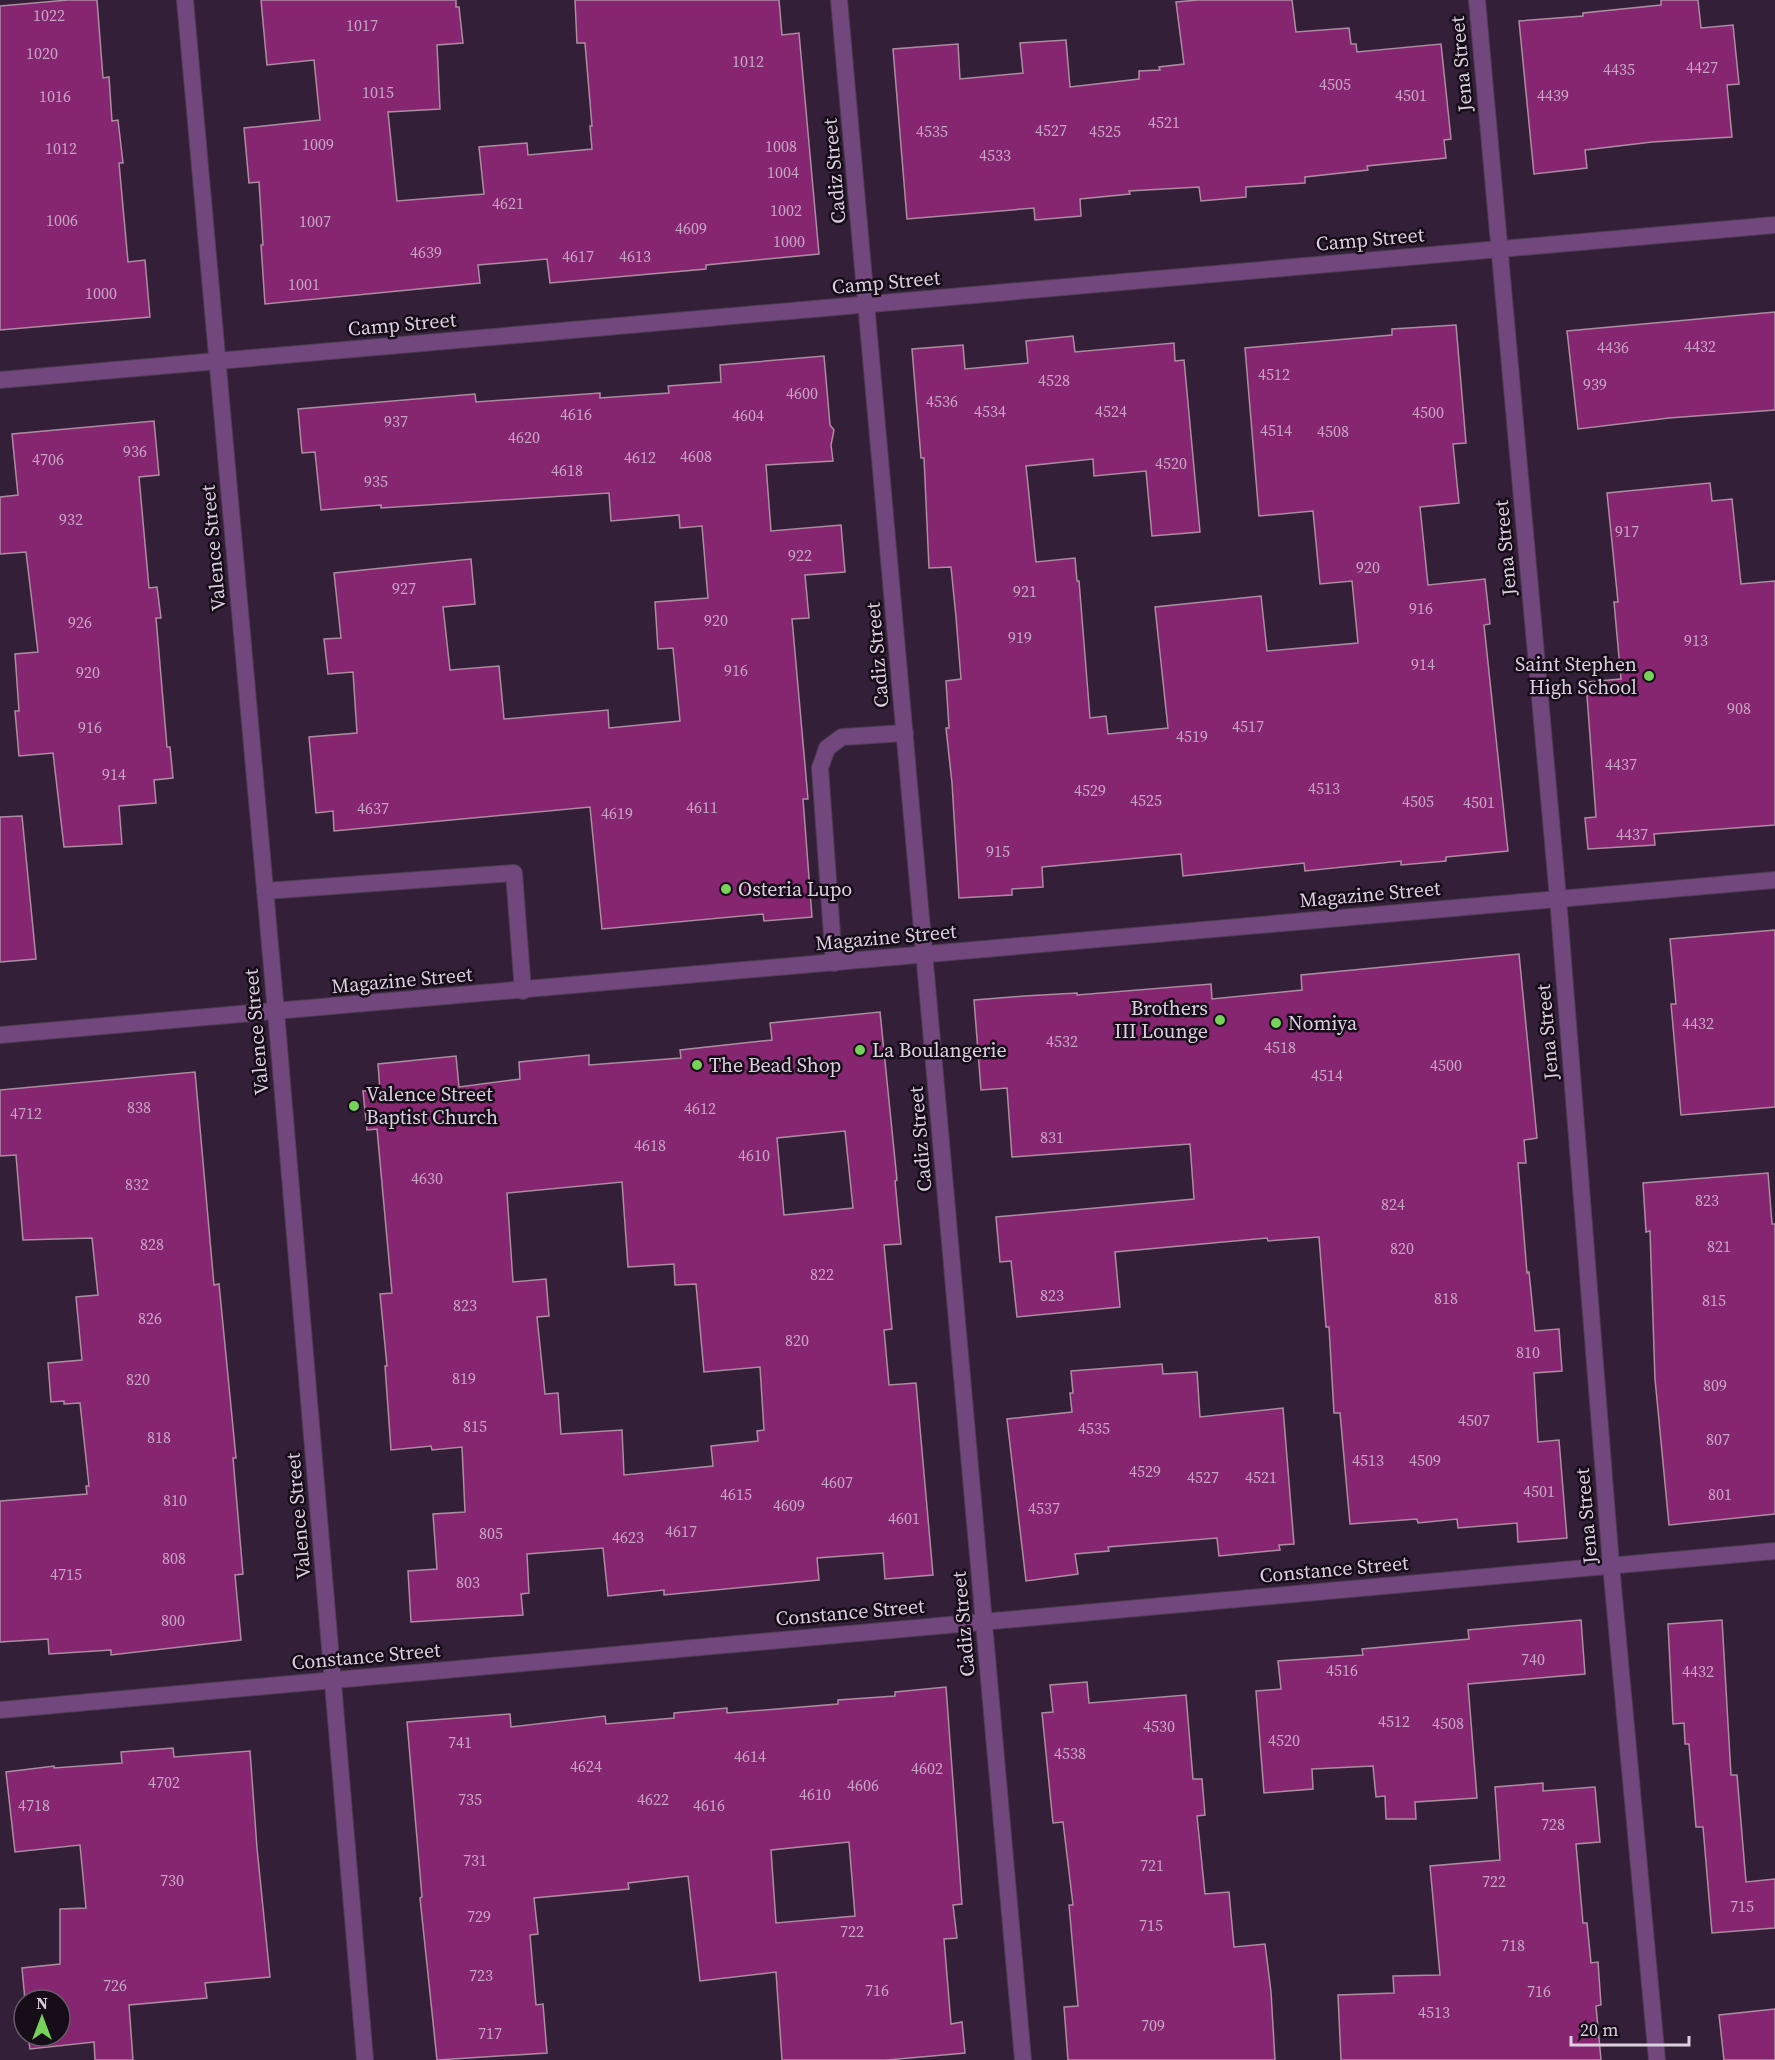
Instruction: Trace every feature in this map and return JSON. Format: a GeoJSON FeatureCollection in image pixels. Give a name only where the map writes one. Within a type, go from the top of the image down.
{"type":"FeatureCollection","features":[{"type":"Feature","properties":{"kind":"street","name":"Valence Street"},"geometry":{"type":"LineString","coordinates":[[185,0],[276,1012],[365,2060]]}},
{"type":"Feature","properties":{"kind":"street","name":"Cadiz Street"},"geometry":{"type":"LineString","coordinates":[[839,0],[1023,2060]]}},
{"type":"Feature","properties":{"kind":"street","name":"Jena Street"},"geometry":{"type":"LineString","coordinates":[[1477,0],[1558,898],[1611,1565],[1657,2060]]}},
{"type":"Feature","properties":{"kind":"street","name":"Camp Street"},"geometry":{"type":"LineString","coordinates":[[0,380],[1775,225]]}},
{"type":"Feature","properties":{"kind":"street"},"geometry":{"type":"LineString","coordinates":[[834,963],[820,768],[826,748],[842,737],[905,733]]}},
{"type":"Feature","properties":{"kind":"street"},"geometry":{"type":"LineString","coordinates":[[265,891],[514,873],[523,991]]}},
{"type":"Feature","properties":{"kind":"street","name":"Magazine Street"},"geometry":{"type":"LineString","coordinates":[[0,1035],[1775,880]]}},
{"type":"Feature","properties":{"kind":"street","name":"Constance Street"},"geometry":{"type":"LineString","coordinates":[[0,1710],[1775,1551]]}},
{"type":"Feature","properties":{"kind":"building"},"geometry":{"type":"Polygon","coordinates":[[[97,0],[103,78],[109,77],[112,121],[118,120],[123,163],[119,163],[128,262],[145,260],[150,317],[0,330],[0,6],[97,0]]]}},
{"type":"Feature","properties":{"kind":"building"},"geometry":{"type":"Polygon","coordinates":[[[261,0],[456,0],[456,7],[459,7],[463,43],[437,45],[440,109],[388,112],[397,201],[484,194],[479,147],[527,143],[528,155],[592,149],[585,43],[577,43],[575,0],[779,0],[782,35],[799,33],[819,254],[706,265],[706,269],[550,283],[547,259],[478,265],[480,283],[265,304],[259,182],[249,183],[244,128],[320,120],[314,60],[267,65],[261,0]]]}},
{"type":"Feature","properties":{"kind":"building"},"geometry":{"type":"Polygon","coordinates":[[[1292,0],[1296,32],[1349,28],[1351,44],[1356,44],[1357,52],[1441,44],[1451,139],[1444,140],[1446,158],[1367,166],[1368,170],[1305,177],[1305,183],[1246,187],[1246,197],[1201,201],[1199,187],[1129,191],[1130,194],[1080,199],[1081,216],[1035,220],[1034,208],[907,219],[893,49],[958,44],[960,79],[1023,73],[1020,43],[1066,40],[1070,87],[1139,79],[1139,71],[1160,70],[1159,67],[1184,64],[1176,2],[1292,0]]]}},
{"type":"Feature","properties":{"kind":"building"},"geometry":{"type":"Polygon","coordinates":[[[1661,0],[1698,0],[1701,28],[1733,25],[1739,84],[1727,85],[1732,137],[1652,142],[1585,150],[1587,168],[1534,174],[1519,21],[1583,16],[1583,13],[1661,5],[1661,0]]]}},
{"type":"Feature","properties":{"kind":"building"},"geometry":{"type":"Polygon","coordinates":[[[1775,312],[1775,410],[1669,418],[1578,429],[1567,331],[1775,312]]]}},
{"type":"Feature","properties":{"kind":"building"},"geometry":{"type":"Polygon","coordinates":[[[1456,325],[1466,443],[1453,444],[1459,503],[1420,507],[1428,585],[1485,579],[1490,624],[1484,625],[1508,851],[1446,857],[1446,861],[1401,865],[1401,861],[1305,871],[1304,863],[1183,876],[1181,854],[1042,867],[1043,887],[1012,889],[1012,895],[959,898],[946,728],[949,728],[946,681],[961,679],[956,617],[951,567],[929,568],[924,458],[921,458],[912,349],[963,345],[965,369],[1028,363],[1026,341],[1073,336],[1075,352],[1174,343],[1175,361],[1184,360],[1200,532],[1152,536],[1146,471],[1094,476],[1093,459],[1026,466],[1036,562],[1075,558],[1077,581],[1079,581],[1090,718],[1106,716],[1108,734],[1168,728],[1155,607],[1261,596],[1267,651],[1358,643],[1352,581],[1320,584],[1313,511],[1259,516],[1245,348],[1392,335],[1392,329],[1456,325]]]}},
{"type":"Feature","properties":{"kind":"building"},"geometry":{"type":"Polygon","coordinates":[[[824,356],[830,425],[834,430],[831,445],[833,461],[766,465],[771,531],[841,525],[845,572],[805,575],[809,618],[792,619],[808,799],[803,799],[812,917],[764,921],[763,914],[602,929],[590,807],[334,831],[333,811],[316,813],[309,737],[357,733],[353,672],[328,674],[324,639],[341,638],[334,573],[471,559],[475,604],[443,607],[450,670],[499,666],[504,719],[608,710],[609,728],[680,721],[673,648],[658,649],[655,602],[708,598],[702,526],[680,528],[679,515],[611,521],[609,493],[321,510],[315,452],[302,453],[298,409],[475,394],[476,402],[600,393],[600,398],[669,393],[668,386],[721,382],[720,365],[824,356]]]}},
{"type":"Feature","properties":{"kind":"building"},"geometry":{"type":"Polygon","coordinates":[[[154,421],[159,475],[139,477],[149,588],[157,587],[161,618],[156,618],[167,747],[170,747],[173,778],[154,780],[156,803],[119,806],[122,844],[64,847],[53,753],[19,756],[15,711],[19,711],[15,654],[38,652],[26,552],[0,554],[0,497],[18,495],[12,434],[154,421]]]}},
{"type":"Feature","properties":{"kind":"building"},"geometry":{"type":"Polygon","coordinates":[[[1710,483],[1712,501],[1732,499],[1741,584],[1775,581],[1775,825],[1654,834],[1655,845],[1588,849],[1585,818],[1596,817],[1586,682],[1621,679],[1614,602],[1618,602],[1607,493],[1710,483]]]}},
{"type":"Feature","properties":{"kind":"building"},"geometry":{"type":"Polygon","coordinates":[[[22,816],[36,959],[0,962],[0,817],[22,816]]]}},
{"type":"Feature","properties":{"kind":"building"},"geometry":{"type":"Polygon","coordinates":[[[1775,930],[1775,1107],[1681,1115],[1671,1004],[1676,1004],[1670,939],[1775,930]]]}},
{"type":"Feature","properties":{"kind":"building"},"geometry":{"type":"Polygon","coordinates":[[[1519,954],[1537,1138],[1524,1140],[1526,1163],[1518,1163],[1527,1273],[1529,1272],[1535,1331],[1559,1329],[1562,1371],[1534,1373],[1538,1442],[1559,1440],[1567,1538],[1518,1542],[1517,1523],[1458,1528],[1457,1519],[1418,1523],[1417,1519],[1350,1524],[1340,1413],[1334,1413],[1329,1327],[1326,1327],[1319,1237],[1268,1241],[1267,1238],[1115,1252],[1120,1307],[1017,1317],[1011,1261],[1000,1262],[996,1217],[1194,1199],[1190,1144],[1012,1157],[1007,1088],[981,1090],[974,1000],[1077,993],[1077,995],[1211,984],[1212,999],[1302,990],[1301,975],[1519,954]]]}},
{"type":"Feature","properties":{"kind":"building"},"geometry":{"type":"Polygon","coordinates":[[[880,1012],[901,1244],[884,1245],[892,1329],[884,1330],[889,1385],[916,1383],[933,1575],[885,1579],[883,1553],[817,1558],[819,1580],[664,1595],[664,1590],[608,1596],[603,1548],[527,1554],[529,1593],[521,1594],[523,1615],[411,1622],[408,1571],[437,1569],[433,1514],[465,1512],[462,1447],[432,1450],[431,1446],[391,1450],[385,1366],[387,1366],[380,1294],[392,1293],[377,1129],[367,1130],[363,1091],[380,1090],[378,1064],[456,1056],[459,1087],[520,1079],[519,1062],[589,1055],[589,1065],[681,1058],[680,1050],[772,1040],[770,1023],[880,1012]],[[845,1131],[777,1138],[784,1215],[853,1208],[845,1131]],[[622,1182],[507,1193],[513,1282],[546,1279],[549,1316],[537,1317],[545,1394],[558,1393],[561,1434],[622,1430],[624,1475],[713,1466],[711,1446],[758,1441],[757,1431],[764,1430],[760,1367],[704,1372],[696,1284],[675,1285],[674,1264],[628,1267],[622,1182]]]}},
{"type":"Feature","properties":{"kind":"building"},"geometry":{"type":"Polygon","coordinates":[[[195,1072],[214,1285],[219,1284],[236,1458],[233,1458],[243,1574],[235,1575],[241,1640],[111,1655],[111,1650],[49,1654],[48,1639],[0,1642],[0,1501],[87,1494],[86,1486],[89,1486],[80,1403],[51,1402],[48,1363],[82,1360],[76,1297],[98,1295],[92,1238],[23,1240],[16,1155],[0,1156],[0,1090],[195,1072]]]}},
{"type":"Feature","properties":{"kind":"building"},"geometry":{"type":"Polygon","coordinates":[[[1768,1173],[1772,1224],[1775,1224],[1775,1514],[1669,1525],[1655,1379],[1650,1231],[1646,1232],[1643,1183],[1768,1173]]]}},
{"type":"Feature","properties":{"kind":"building"},"geometry":{"type":"Polygon","coordinates":[[[1162,1364],[1163,1374],[1197,1372],[1200,1417],[1283,1408],[1294,1544],[1279,1545],[1280,1550],[1219,1556],[1217,1538],[1108,1547],[1109,1551],[1075,1554],[1078,1574],[1026,1581],[1007,1419],[1072,1412],[1071,1371],[1162,1364]]]}},
{"type":"Feature","properties":{"kind":"building"},"geometry":{"type":"Polygon","coordinates":[[[1581,1620],[1585,1674],[1468,1684],[1477,1798],[1415,1802],[1416,1819],[1386,1819],[1385,1796],[1376,1797],[1373,1766],[1312,1769],[1313,1789],[1264,1793],[1256,1691],[1281,1689],[1278,1661],[1363,1655],[1362,1649],[1469,1639],[1468,1630],[1581,1620]]]}},
{"type":"Feature","properties":{"kind":"building"},"geometry":{"type":"Polygon","coordinates":[[[1722,1620],[1731,1775],[1737,1775],[1746,1882],[1775,1879],[1775,1928],[1712,1933],[1703,1827],[1696,1827],[1689,1744],[1685,1744],[1684,1723],[1673,1724],[1668,1624],[1722,1620]]]}},
{"type":"Feature","properties":{"kind":"building"},"geometry":{"type":"Polygon","coordinates":[[[1087,1682],[1089,1703],[1186,1695],[1193,1779],[1202,1779],[1205,1815],[1197,1816],[1205,1894],[1229,1892],[1234,1947],[1265,1944],[1271,1992],[1275,2060],[1068,2060],[1064,2007],[1078,2006],[1069,1905],[1073,1905],[1063,1822],[1053,1823],[1042,1713],[1053,1712],[1050,1685],[1087,1682]]]}},
{"type":"Feature","properties":{"kind":"building"},"geometry":{"type":"Polygon","coordinates":[[[946,1687],[962,1904],[953,1905],[957,1938],[944,1939],[951,2024],[962,2022],[965,2053],[887,2060],[782,2060],[776,1972],[700,1981],[688,1876],[628,1883],[629,1889],[534,1898],[538,1934],[530,1935],[536,2005],[543,2004],[547,2053],[437,2060],[420,1898],[422,1897],[407,1722],[510,1714],[511,1727],[605,1716],[606,1724],[674,1718],[674,1713],[727,1708],[727,1713],[838,1704],[838,1700],[895,1696],[895,1692],[946,1687]],[[849,1842],[771,1850],[776,1923],[855,1916],[849,1842]]]}},
{"type":"Feature","properties":{"kind":"building"},"geometry":{"type":"Polygon","coordinates":[[[173,1748],[174,1757],[250,1751],[270,1977],[205,1983],[207,1998],[129,2005],[133,2060],[95,2060],[94,2042],[72,2044],[72,1988],[24,1988],[22,1968],[60,1964],[60,1909],[86,1908],[80,1845],[15,1852],[6,1772],[54,1766],[54,1768],[122,1763],[121,1752],[173,1748]]]}},
{"type":"Feature","properties":{"kind":"building"},"geometry":{"type":"Polygon","coordinates":[[[1543,1783],[1543,1791],[1595,1787],[1600,1842],[1576,1844],[1583,1923],[1587,1923],[1591,1963],[1598,1962],[1601,2005],[1596,2006],[1601,2060],[1341,2060],[1338,1995],[1394,1993],[1393,1976],[1440,1975],[1430,1866],[1500,1860],[1495,1787],[1543,1783]]]}},
{"type":"Feature","properties":{"kind":"building"},"geometry":{"type":"Polygon","coordinates":[[[1775,2009],[1775,2060],[1724,2060],[1719,2015],[1775,2009]]]}},
{"type":"Feature","properties":{"kind":"place","name":"Saint Stephen High School"},"geometry":{"type":"Point","coordinates":[1649,676]}},
{"type":"Feature","properties":{"kind":"place","name":"Osteria Lupo"},"geometry":{"type":"Point","coordinates":[726,889]}},
{"type":"Feature","properties":{"kind":"place","name":"Brothers III Lounge"},"geometry":{"type":"Point","coordinates":[1220,1020]}},
{"type":"Feature","properties":{"kind":"place","name":"Nomiya"},"geometry":{"type":"Point","coordinates":[1276,1023]}},
{"type":"Feature","properties":{"kind":"place","name":"La Boulangerie"},"geometry":{"type":"Point","coordinates":[860,1050]}},
{"type":"Feature","properties":{"kind":"place","name":"The Bead Shop"},"geometry":{"type":"Point","coordinates":[697,1065]}},
{"type":"Feature","properties":{"kind":"place","name":"Valence Street Baptist Church"},"geometry":{"type":"Point","coordinates":[354,1106]}}]}
